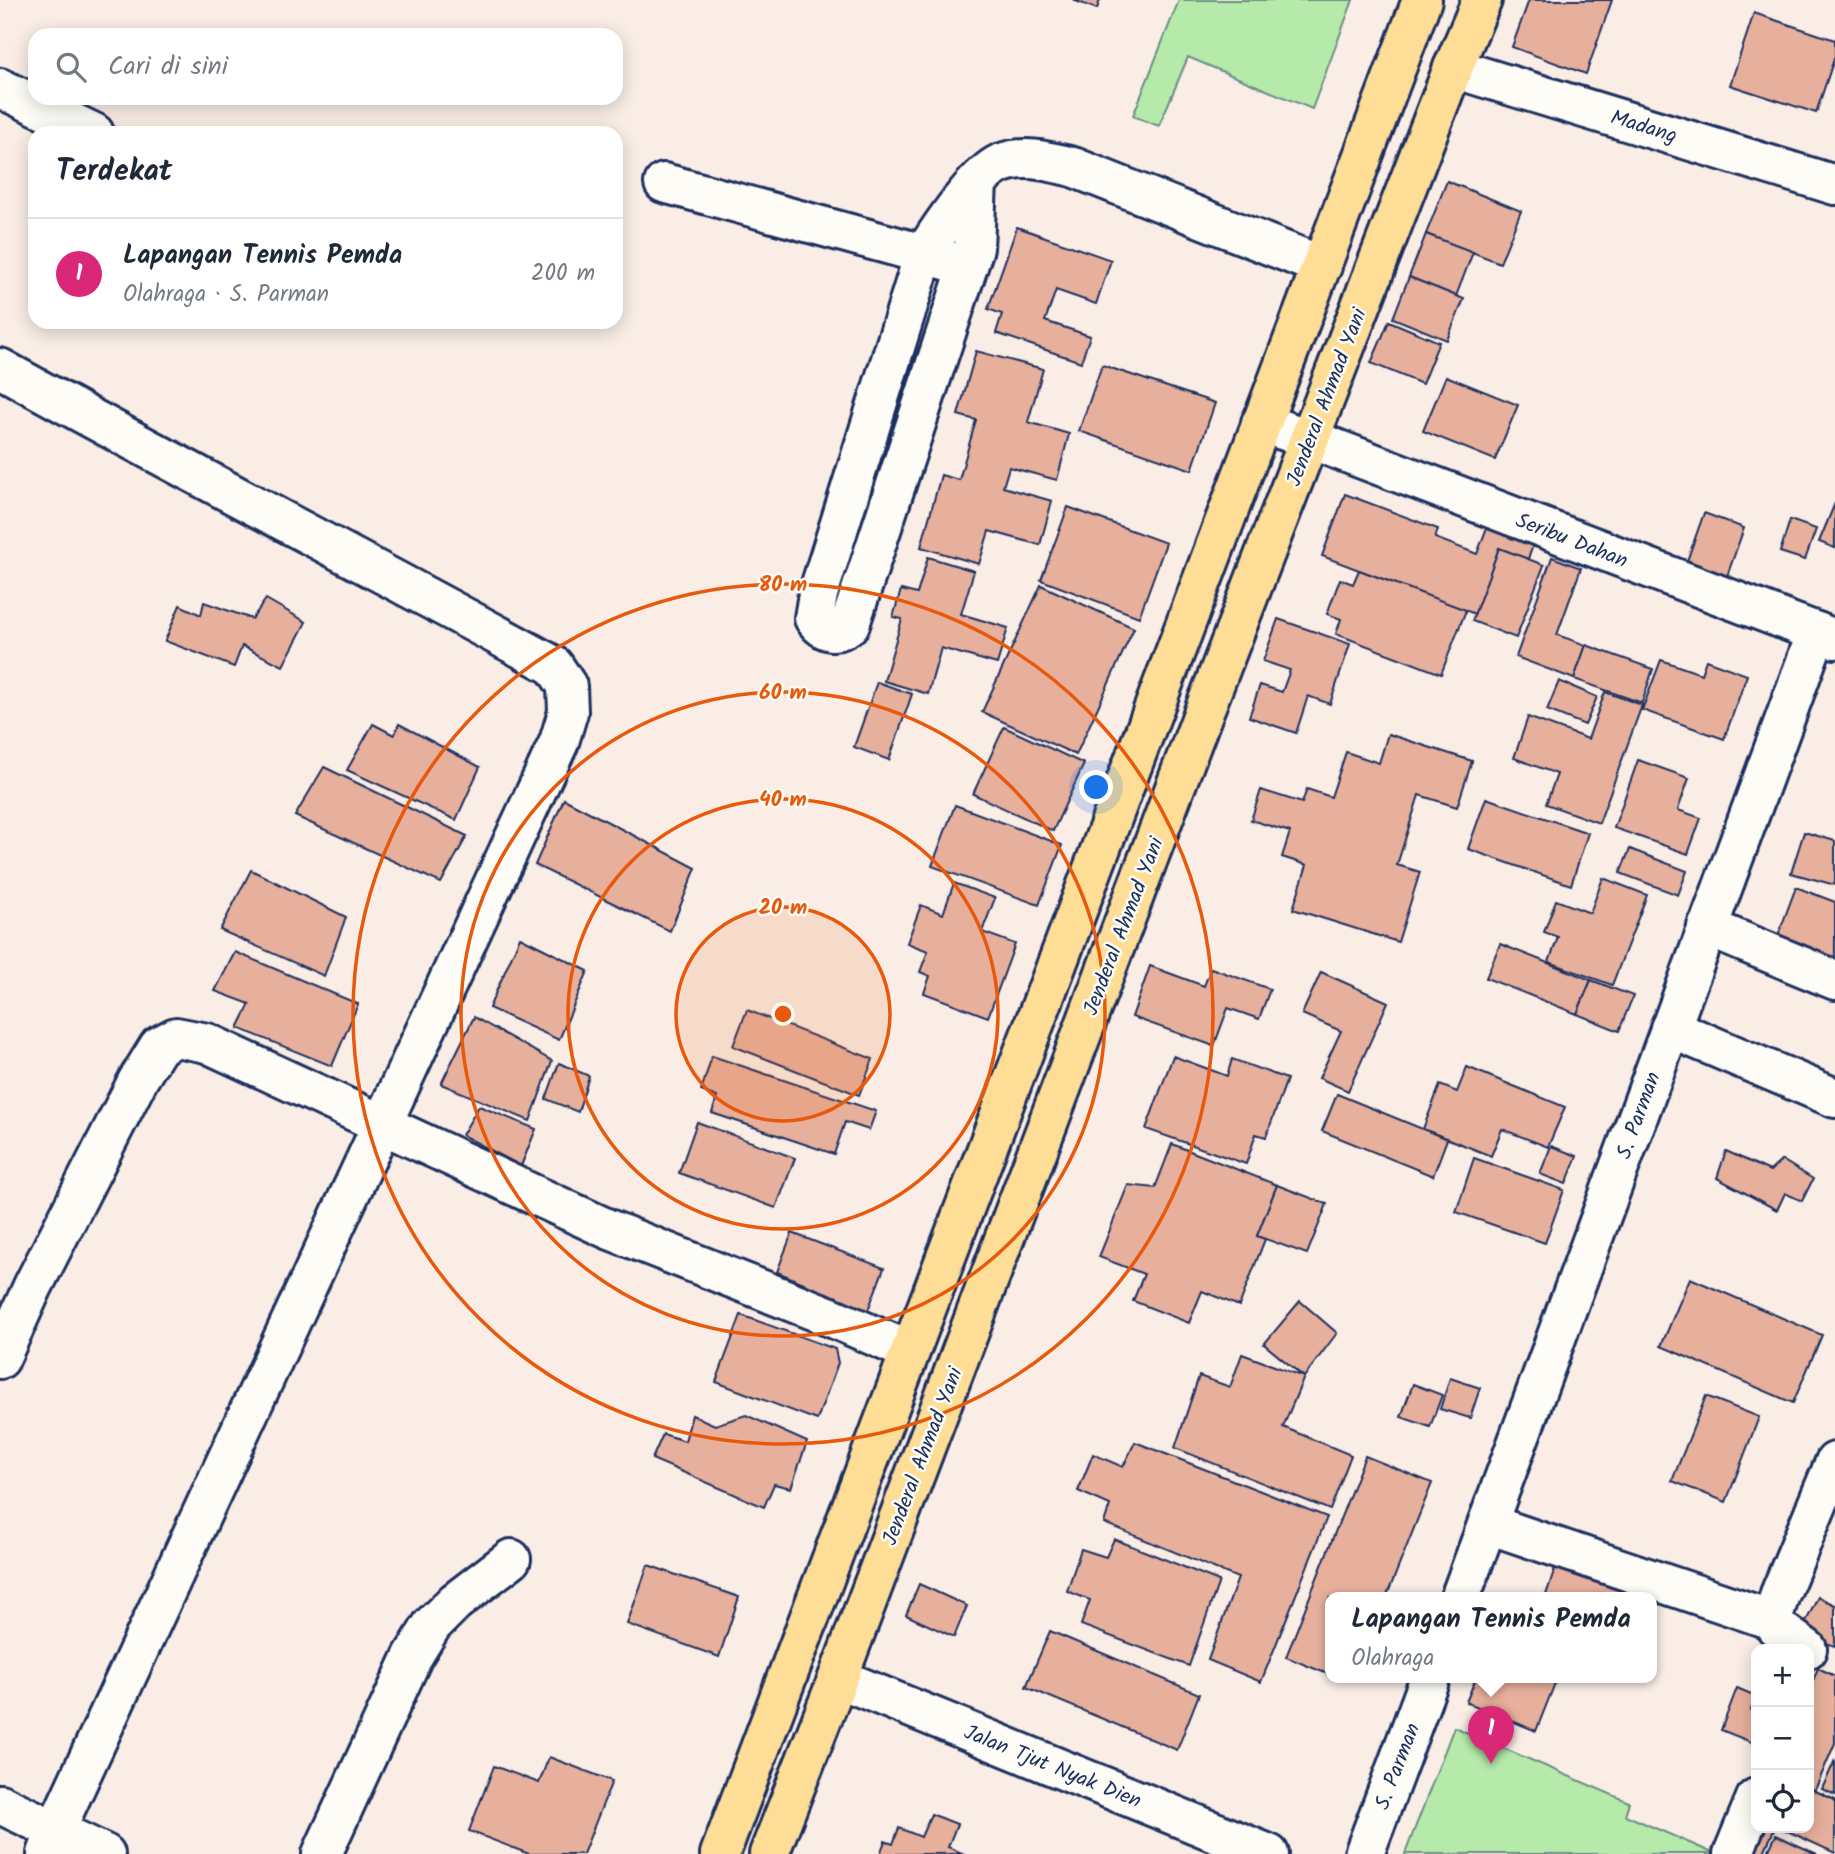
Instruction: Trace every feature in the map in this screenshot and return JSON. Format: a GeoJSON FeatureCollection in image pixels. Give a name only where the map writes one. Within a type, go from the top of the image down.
{"type":"FeatureCollection","features":[{"type":"Feature","properties":{"kind":"highway"},"geometry":{"type":"LineString","coordinates":[[720,1854],[1422,0]]}},
{"type":"Feature","properties":{"kind":"highway","name":"Jenderal Ahmad Yani"},"geometry":{"type":"LineString","coordinates":[[769,1854],[1091,1008],[1453,68],[1482,0]]}},
{"type":"Feature","properties":{"kind":"street","name":"Madang"},"geometry":{"type":"LineString","coordinates":[[1453,68],[1835,185]]}},
{"type":"Feature","properties":{"kind":"street"},"geometry":{"type":"LineString","coordinates":[[0,88],[28,101]]}},
{"type":"Feature","properties":{"kind":"street"},"geometry":{"type":"LineString","coordinates":[[36,105],[79,126]]}},
{"type":"Feature","properties":{"kind":"street"},"geometry":{"type":"LineString","coordinates":[[977,182],[974,248],[850,624],[842,631],[829,632],[820,627],[814,618],[818,594],[925,254],[941,226],[977,182],[1002,163],[1035,159],[1073,167],[1322,265]]}},
{"type":"Feature","properties":{"kind":"street"},"geometry":{"type":"LineString","coordinates":[[664,183],[967,267]]}},
{"type":"Feature","properties":{"kind":"street"},"geometry":{"type":"LineString","coordinates":[[0,368],[554,666],[567,686],[568,712],[559,742],[52,1842]]}},
{"type":"Feature","properties":{"kind":"street","name":"Seribu Dahan"},"geometry":{"type":"LineString","coordinates":[[1261,423],[1310,439],[1826,636]]}},
{"type":"Feature","properties":{"kind":"street","name":"S. Parman"},"geometry":{"type":"LineString","coordinates":[[1462,1592],[1707,927],[1826,636]]}},
{"type":"Feature","properties":{"kind":"street"},"geometry":{"type":"LineString","coordinates":[[1707,927],[1835,980]]}},
{"type":"Feature","properties":{"kind":"street"},"geometry":{"type":"LineString","coordinates":[[1670,1028],[1835,1098]]}},
{"type":"Feature","properties":{"kind":"street"},"geometry":{"type":"LineString","coordinates":[[0,1359],[51,1250],[138,1080],[159,1046],[176,1037],[207,1043],[608,1229],[909,1351]]}},
{"type":"Feature","properties":{"kind":"street"},"geometry":{"type":"LineString","coordinates":[[1772,1620],[1780,1594],[1835,1462]]}},
{"type":"Feature","properties":{"kind":"street"},"geometry":{"type":"LineString","coordinates":[[1488,1524],[1772,1620],[1776,1627],[1815,1658]]}},
{"type":"Feature","properties":{"kind":"street"},"geometry":{"type":"LineString","coordinates":[[322,1854],[413,1656],[432,1625],[455,1602],[511,1559]]}},
{"type":"Feature","properties":{"kind":"street","name":"Jalan Tjut Nyak Dien"},"geometry":{"type":"LineString","coordinates":[[838,1678],[1269,1854]]}},
{"type":"Feature","properties":{"kind":"street","name":"S. Parman"},"geometry":{"type":"LineString","coordinates":[[1364,1854],[1428,1683]]}},
{"type":"Feature","properties":{"kind":"street"},"geometry":{"type":"LineString","coordinates":[[0,1804],[52,1842],[104,1854]]}},
{"type":"Feature","properties":{"kind":"street"},"geometry":{"type":"LineString","coordinates":[[1733,1854],[1751,1810]]}},
{"type":"Feature","properties":{"kind":"green space"},"geometry":{"type":"Polygon","coordinates":[[[1179,0],[1353,0],[1312,109],[1188,57],[1159,126],[1133,116],[1179,0]]]}},
{"type":"Feature","properties":{"kind":"green space"},"geometry":{"type":"Polygon","coordinates":[[[1454,1727],[1629,1802],[1625,1815],[1715,1854],[1405,1854],[1454,1727]]]}},
{"type":"Feature","properties":{"kind":"building"},"geometry":{"type":"Polygon","coordinates":[[[1073,0],[1100,0],[1097,9],[1073,0]]]}},
{"type":"Feature","properties":{"kind":"building"},"geometry":{"type":"Polygon","coordinates":[[[1529,0],[1612,0],[1586,74],[1512,47],[1529,0]]]}},
{"type":"Feature","properties":{"kind":"building"},"geometry":{"type":"Polygon","coordinates":[[[1754,13],[1835,40],[1835,56],[1816,113],[1730,85],[1754,13]]]}},
{"type":"Feature","properties":{"kind":"building"},"geometry":{"type":"Polygon","coordinates":[[[1447,181],[1521,211],[1500,263],[1426,234],[1447,181]]]}},
{"type":"Feature","properties":{"kind":"building"},"geometry":{"type":"Polygon","coordinates":[[[1017,227],[1111,260],[1096,304],[1056,290],[1045,321],[1090,336],[1081,362],[996,333],[1002,314],[988,309],[1017,227]]]}},
{"type":"Feature","properties":{"kind":"building"},"geometry":{"type":"Polygon","coordinates":[[[1426,234],[1473,252],[1456,296],[1409,277],[1426,234]]]}},
{"type":"Feature","properties":{"kind":"building"},"geometry":{"type":"Polygon","coordinates":[[[1409,277],[1464,299],[1447,340],[1393,318],[1409,277]]]}},
{"type":"Feature","properties":{"kind":"building"},"geometry":{"type":"Polygon","coordinates":[[[1389,321],[1439,342],[1422,384],[1371,363],[1389,321]]]}},
{"type":"Feature","properties":{"kind":"building"},"geometry":{"type":"Polygon","coordinates":[[[976,351],[1043,369],[1028,422],[1069,434],[1057,480],[1009,467],[1003,487],[1052,501],[1040,545],[989,531],[979,564],[921,547],[941,475],[959,480],[976,420],[958,415],[976,351]]]}},
{"type":"Feature","properties":{"kind":"building"},"geometry":{"type":"Polygon","coordinates":[[[1102,365],[1215,403],[1192,470],[1079,431],[1102,365]]]}},
{"type":"Feature","properties":{"kind":"building"},"geometry":{"type":"Polygon","coordinates":[[[1446,376],[1518,405],[1495,460],[1423,431],[1446,376]]]}},
{"type":"Feature","properties":{"kind":"building"},"geometry":{"type":"Polygon","coordinates":[[[1345,494],[1438,529],[1435,538],[1477,554],[1489,522],[1535,540],[1528,559],[1499,548],[1475,614],[1322,556],[1345,494]]]}},
{"type":"Feature","properties":{"kind":"building"},"geometry":{"type":"Polygon","coordinates":[[[1835,503],[1835,548],[1819,542],[1835,503]]]}},
{"type":"Feature","properties":{"kind":"building"},"geometry":{"type":"Polygon","coordinates":[[[1068,507],[1166,543],[1139,617],[1041,580],[1068,507]]]}},
{"type":"Feature","properties":{"kind":"building"},"geometry":{"type":"Polygon","coordinates":[[[1704,513],[1744,528],[1727,576],[1687,561],[1704,513]]]}},
{"type":"Feature","properties":{"kind":"building"},"geometry":{"type":"Polygon","coordinates":[[[1790,520],[1816,529],[1805,560],[1780,552],[1790,520]]]}},
{"type":"Feature","properties":{"kind":"building"},"geometry":{"type":"Polygon","coordinates":[[[1499,548],[1544,565],[1516,638],[1472,621],[1499,548]]]}},
{"type":"Feature","properties":{"kind":"building"},"geometry":{"type":"Polygon","coordinates":[[[928,557],[974,571],[961,614],[1008,628],[997,664],[941,648],[928,694],[884,681],[902,619],[893,617],[901,590],[917,594],[928,557]]]}},
{"type":"Feature","properties":{"kind":"building"},"geometry":{"type":"Polygon","coordinates":[[[1552,557],[1581,568],[1557,635],[1586,645],[1574,679],[1516,657],[1552,557]]]}},
{"type":"Feature","properties":{"kind":"building"},"geometry":{"type":"Polygon","coordinates":[[[1359,570],[1466,610],[1441,674],[1336,634],[1341,619],[1327,614],[1340,579],[1353,584],[1359,570]]]}},
{"type":"Feature","properties":{"kind":"building"},"geometry":{"type":"Polygon","coordinates":[[[1041,585],[1134,628],[1076,755],[982,712],[1041,585]]]}},
{"type":"Feature","properties":{"kind":"building"},"geometry":{"type":"Polygon","coordinates":[[[266,599],[306,622],[283,666],[242,646],[234,667],[165,641],[180,605],[201,615],[204,602],[252,619],[266,599]]]}},
{"type":"Feature","properties":{"kind":"building"},"geometry":{"type":"Polygon","coordinates":[[[1278,619],[1350,644],[1330,704],[1308,696],[1296,733],[1249,717],[1260,685],[1282,692],[1290,670],[1263,661],[1278,619]]]}},
{"type":"Feature","properties":{"kind":"building"},"geometry":{"type":"Polygon","coordinates":[[[1586,645],[1653,669],[1642,703],[1574,679],[1586,645]]]}},
{"type":"Feature","properties":{"kind":"building"},"geometry":{"type":"Polygon","coordinates":[[[1661,660],[1701,674],[1706,660],[1747,675],[1724,739],[1642,710],[1661,660]]]}},
{"type":"Feature","properties":{"kind":"building"},"geometry":{"type":"Polygon","coordinates":[[[1559,681],[1597,697],[1585,725],[1547,710],[1559,681]]]}},
{"type":"Feature","properties":{"kind":"building"},"geometry":{"type":"Polygon","coordinates":[[[877,682],[912,694],[889,760],[854,747],[877,682]]]}},
{"type":"Feature","properties":{"kind":"building"},"geometry":{"type":"Polygon","coordinates":[[[1605,692],[1642,705],[1599,823],[1546,804],[1557,774],[1514,758],[1528,717],[1588,739],[1605,692]]]}},
{"type":"Feature","properties":{"kind":"building"},"geometry":{"type":"Polygon","coordinates":[[[373,724],[394,735],[399,724],[480,767],[456,820],[347,770],[373,724]]]}},
{"type":"Feature","properties":{"kind":"building"},"geometry":{"type":"Polygon","coordinates":[[[1004,727],[1084,764],[1053,831],[973,794],[1004,727]]]}},
{"type":"Feature","properties":{"kind":"building"},"geometry":{"type":"Polygon","coordinates":[[[1388,734],[1472,761],[1457,807],[1419,795],[1397,865],[1420,872],[1398,942],[1293,909],[1307,865],[1282,857],[1290,832],[1251,820],[1261,790],[1302,803],[1307,789],[1331,797],[1346,752],[1379,763],[1388,734]]]}},
{"type":"Feature","properties":{"kind":"building"},"geometry":{"type":"Polygon","coordinates":[[[1638,760],[1689,778],[1678,810],[1701,818],[1688,854],[1614,828],[1638,760]]]}},
{"type":"Feature","properties":{"kind":"building"},"geometry":{"type":"Polygon","coordinates":[[[324,767],[467,836],[441,883],[295,816],[324,767]]]}},
{"type":"Feature","properties":{"kind":"building"},"geometry":{"type":"Polygon","coordinates":[[[1486,798],[1588,833],[1571,885],[1468,849],[1486,798]]]}},
{"type":"Feature","properties":{"kind":"building"},"geometry":{"type":"Polygon","coordinates":[[[564,799],[696,868],[670,931],[535,865],[564,799]]]}},
{"type":"Feature","properties":{"kind":"building"},"geometry":{"type":"Polygon","coordinates":[[[955,805],[1062,845],[1039,905],[932,866],[955,805]]]}},
{"type":"Feature","properties":{"kind":"building"},"geometry":{"type":"Polygon","coordinates":[[[1804,832],[1835,841],[1835,885],[1791,873],[1804,832]]]}},
{"type":"Feature","properties":{"kind":"building"},"geometry":{"type":"Polygon","coordinates":[[[1630,849],[1687,871],[1678,895],[1620,873],[1630,849]]]}},
{"type":"Feature","properties":{"kind":"building"},"geometry":{"type":"Polygon","coordinates":[[[251,870],[346,917],[324,976],[220,930],[251,870]]]}},
{"type":"Feature","properties":{"kind":"building"},"geometry":{"type":"Polygon","coordinates":[[[1603,878],[1647,895],[1612,985],[1549,962],[1558,937],[1544,932],[1556,900],[1590,913],[1603,878]]]}},
{"type":"Feature","properties":{"kind":"building"},"geometry":{"type":"Polygon","coordinates":[[[954,883],[995,898],[982,932],[1015,944],[988,1017],[924,993],[930,976],[920,972],[928,951],[907,943],[921,905],[943,914],[954,883]]]}},
{"type":"Feature","properties":{"kind":"building"},"geometry":{"type":"Polygon","coordinates":[[[1796,887],[1835,902],[1835,964],[1776,941],[1796,887]]]}},
{"type":"Feature","properties":{"kind":"building"},"geometry":{"type":"Polygon","coordinates":[[[520,937],[588,971],[559,1040],[489,1008],[520,937]]]}},
{"type":"Feature","properties":{"kind":"building"},"geometry":{"type":"Polygon","coordinates":[[[1500,944],[1591,980],[1577,1014],[1486,978],[1500,944]]]}},
{"type":"Feature","properties":{"kind":"building"},"geometry":{"type":"Polygon","coordinates":[[[235,952],[358,1004],[332,1066],[238,1028],[250,1004],[215,991],[235,952]]]}},
{"type":"Feature","properties":{"kind":"building"},"geometry":{"type":"Polygon","coordinates":[[[1150,966],[1204,986],[1211,968],[1270,989],[1259,1019],[1228,1008],[1214,1046],[1132,1017],[1150,966]]]}},
{"type":"Feature","properties":{"kind":"building"},"geometry":{"type":"Polygon","coordinates":[[[1321,972],[1388,1002],[1348,1091],[1319,1078],[1341,1031],[1302,1014],[1321,972]]]}},
{"type":"Feature","properties":{"kind":"building"},"geometry":{"type":"Polygon","coordinates":[[[1591,980],[1633,996],[1619,1031],[1577,1014],[1591,980]]]}},
{"type":"Feature","properties":{"kind":"building"},"geometry":{"type":"Polygon","coordinates":[[[747,1010],[873,1059],[859,1095],[733,1046],[747,1010]]]}},
{"type":"Feature","properties":{"kind":"building"},"geometry":{"type":"Polygon","coordinates":[[[474,1017],[552,1061],[530,1121],[441,1084],[474,1017]]]}},
{"type":"Feature","properties":{"kind":"building"},"geometry":{"type":"Polygon","coordinates":[[[712,1056],[876,1111],[869,1130],[845,1122],[834,1154],[712,1113],[717,1097],[701,1091],[712,1056]]]}},
{"type":"Feature","properties":{"kind":"building"},"geometry":{"type":"Polygon","coordinates":[[[1173,1056],[1227,1076],[1232,1059],[1287,1079],[1266,1137],[1256,1134],[1246,1164],[1146,1129],[1173,1056]]]}},
{"type":"Feature","properties":{"kind":"building"},"geometry":{"type":"Polygon","coordinates":[[[559,1063],[589,1076],[578,1112],[546,1099],[559,1063]]]}},
{"type":"Feature","properties":{"kind":"building"},"geometry":{"type":"Polygon","coordinates":[[[1467,1067],[1565,1107],[1548,1147],[1502,1129],[1491,1156],[1423,1129],[1440,1085],[1457,1092],[1467,1067]]]}},
{"type":"Feature","properties":{"kind":"building"},"geometry":{"type":"Polygon","coordinates":[[[1337,1094],[1447,1139],[1433,1176],[1322,1131],[1337,1094]]]}},
{"type":"Feature","properties":{"kind":"building"},"geometry":{"type":"Polygon","coordinates":[[[479,1106],[536,1129],[521,1166],[462,1135],[479,1106]]]}},
{"type":"Feature","properties":{"kind":"building"},"geometry":{"type":"Polygon","coordinates":[[[697,1122],[795,1158],[776,1208],[679,1173],[697,1122]]]}},
{"type":"Feature","properties":{"kind":"building"},"geometry":{"type":"Polygon","coordinates":[[[1172,1144],[1277,1185],[1257,1236],[1265,1239],[1239,1306],[1202,1291],[1189,1323],[1133,1301],[1144,1274],[1099,1257],[1128,1185],[1155,1188],[1172,1144]]]}},
{"type":"Feature","properties":{"kind":"building"},"geometry":{"type":"Polygon","coordinates":[[[1551,1146],[1577,1156],[1566,1184],[1540,1174],[1551,1146]]]}},
{"type":"Feature","properties":{"kind":"building"},"geometry":{"type":"Polygon","coordinates":[[[1726,1151],[1770,1171],[1782,1160],[1813,1179],[1802,1201],[1785,1193],[1777,1210],[1717,1178],[1726,1151]]]}},
{"type":"Feature","properties":{"kind":"building"},"geometry":{"type":"Polygon","coordinates":[[[1474,1158],[1564,1190],[1545,1243],[1456,1212],[1474,1158]]]}},
{"type":"Feature","properties":{"kind":"building"},"geometry":{"type":"Polygon","coordinates":[[[1277,1185],[1327,1204],[1307,1254],[1257,1236],[1277,1185]]]}},
{"type":"Feature","properties":{"kind":"building"},"geometry":{"type":"Polygon","coordinates":[[[792,1233],[884,1268],[862,1326],[797,1300],[804,1283],[777,1272],[792,1233]]]}},
{"type":"Feature","properties":{"kind":"building"},"geometry":{"type":"Polygon","coordinates":[[[1690,1278],[1822,1335],[1793,1403],[1661,1346],[1690,1278]]]}},
{"type":"Feature","properties":{"kind":"building"},"geometry":{"type":"Polygon","coordinates":[[[1300,1301],[1337,1333],[1304,1377],[1264,1344],[1300,1301]]]}},
{"type":"Feature","properties":{"kind":"building"},"geometry":{"type":"Polygon","coordinates":[[[741,1315],[835,1349],[838,1363],[817,1420],[716,1382],[741,1315]]]}},
{"type":"Feature","properties":{"kind":"building"},"geometry":{"type":"Polygon","coordinates":[[[1242,1354],[1304,1377],[1283,1427],[1351,1455],[1330,1510],[1175,1448],[1199,1376],[1230,1387],[1242,1354]]]}},
{"type":"Feature","properties":{"kind":"building"},"geometry":{"type":"Polygon","coordinates":[[[1450,1378],[1480,1388],[1470,1418],[1440,1409],[1450,1378]]]}},
{"type":"Feature","properties":{"kind":"building"},"geometry":{"type":"Polygon","coordinates":[[[1413,1384],[1442,1395],[1430,1427],[1401,1417],[1413,1384]]]}},
{"type":"Feature","properties":{"kind":"building"},"geometry":{"type":"Polygon","coordinates":[[[1706,1396],[1759,1417],[1726,1502],[1672,1481],[1706,1396]]]}},
{"type":"Feature","properties":{"kind":"building"},"geometry":{"type":"Polygon","coordinates":[[[692,1415],[715,1425],[746,1415],[807,1442],[791,1488],[774,1484],[764,1507],[652,1459],[663,1434],[685,1441],[692,1415]]]}},
{"type":"Feature","properties":{"kind":"building"},"geometry":{"type":"Polygon","coordinates":[[[1135,1442],[1327,1517],[1261,1682],[1208,1660],[1238,1578],[1104,1523],[1110,1505],[1078,1491],[1093,1454],[1123,1467],[1135,1442]]]}},
{"type":"Feature","properties":{"kind":"building"},"geometry":{"type":"Polygon","coordinates":[[[1365,1456],[1432,1483],[1388,1592],[1325,1592],[1325,1673],[1286,1657],[1365,1456]]]}},
{"type":"Feature","properties":{"kind":"building"},"geometry":{"type":"Polygon","coordinates":[[[1114,1539],[1219,1581],[1189,1666],[1081,1625],[1090,1600],[1067,1591],[1081,1549],[1106,1557],[1114,1539]]]}},
{"type":"Feature","properties":{"kind":"building"},"geometry":{"type":"Polygon","coordinates":[[[648,1565],[739,1597],[719,1657],[627,1624],[648,1565]]]}},
{"type":"Feature","properties":{"kind":"building"},"geometry":{"type":"Polygon","coordinates":[[[1555,1568],[1625,1592],[1547,1592],[1555,1568]]]}},
{"type":"Feature","properties":{"kind":"building"},"geometry":{"type":"Polygon","coordinates":[[[919,1584],[967,1606],[954,1637],[906,1615],[919,1584]]]}},
{"type":"Feature","properties":{"kind":"building"},"geometry":{"type":"Polygon","coordinates":[[[1818,1597],[1835,1605],[1835,1646],[1800,1634],[1818,1597]]]}},
{"type":"Feature","properties":{"kind":"building"},"geometry":{"type":"Polygon","coordinates":[[[1050,1631],[1199,1694],[1177,1750],[1026,1687],[1050,1631]]]}},
{"type":"Feature","properties":{"kind":"building"},"geometry":{"type":"Polygon","coordinates":[[[1818,1668],[1835,1676],[1835,1743],[1815,1790],[1814,1790],[1814,1678],[1818,1668]]]}},
{"type":"Feature","properties":{"kind":"building"},"geometry":{"type":"Polygon","coordinates":[[[1474,1683],[1555,1683],[1536,1731],[1466,1702],[1474,1683]]]}},
{"type":"Feature","properties":{"kind":"building"},"geometry":{"type":"Polygon","coordinates":[[[1737,1688],[1751,1694],[1751,1742],[1721,1730],[1737,1688]]]}},
{"type":"Feature","properties":{"kind":"building"},"geometry":{"type":"Polygon","coordinates":[[[549,1757],[612,1781],[583,1854],[529,1854],[469,1831],[494,1766],[539,1783],[549,1757]]]}},
{"type":"Feature","properties":{"kind":"building"},"geometry":{"type":"Polygon","coordinates":[[[1835,1760],[1835,1795],[1822,1789],[1835,1760]]]}},
{"type":"Feature","properties":{"kind":"building"},"geometry":{"type":"Polygon","coordinates":[[[1814,1790],[1835,1800],[1835,1853],[1792,1833],[1814,1833],[1814,1790]]]}},
{"type":"Feature","properties":{"kind":"building"},"geometry":{"type":"Polygon","coordinates":[[[931,1814],[957,1824],[948,1847],[964,1854],[880,1854],[885,1841],[893,1844],[899,1828],[921,1837],[931,1814]]]}},
{"type":"Feature","properties":{"kind":"building"},"geometry":{"type":"Polygon","coordinates":[[[1754,1833],[1773,1833],[1763,1854],[1743,1854],[1754,1833]]]}},
{"type":"Feature","properties":{"kind":"building"},"geometry":{"type":"Polygon","coordinates":[[[1776,1835],[1795,1844],[1817,1854],[1767,1854],[1776,1835]]]}},
{"type":"Feature","properties":{"kind":"place","name":"Lapangan Tennis Pemda"},"geometry":{"type":"Point","coordinates":[1491,1764]}}]}
